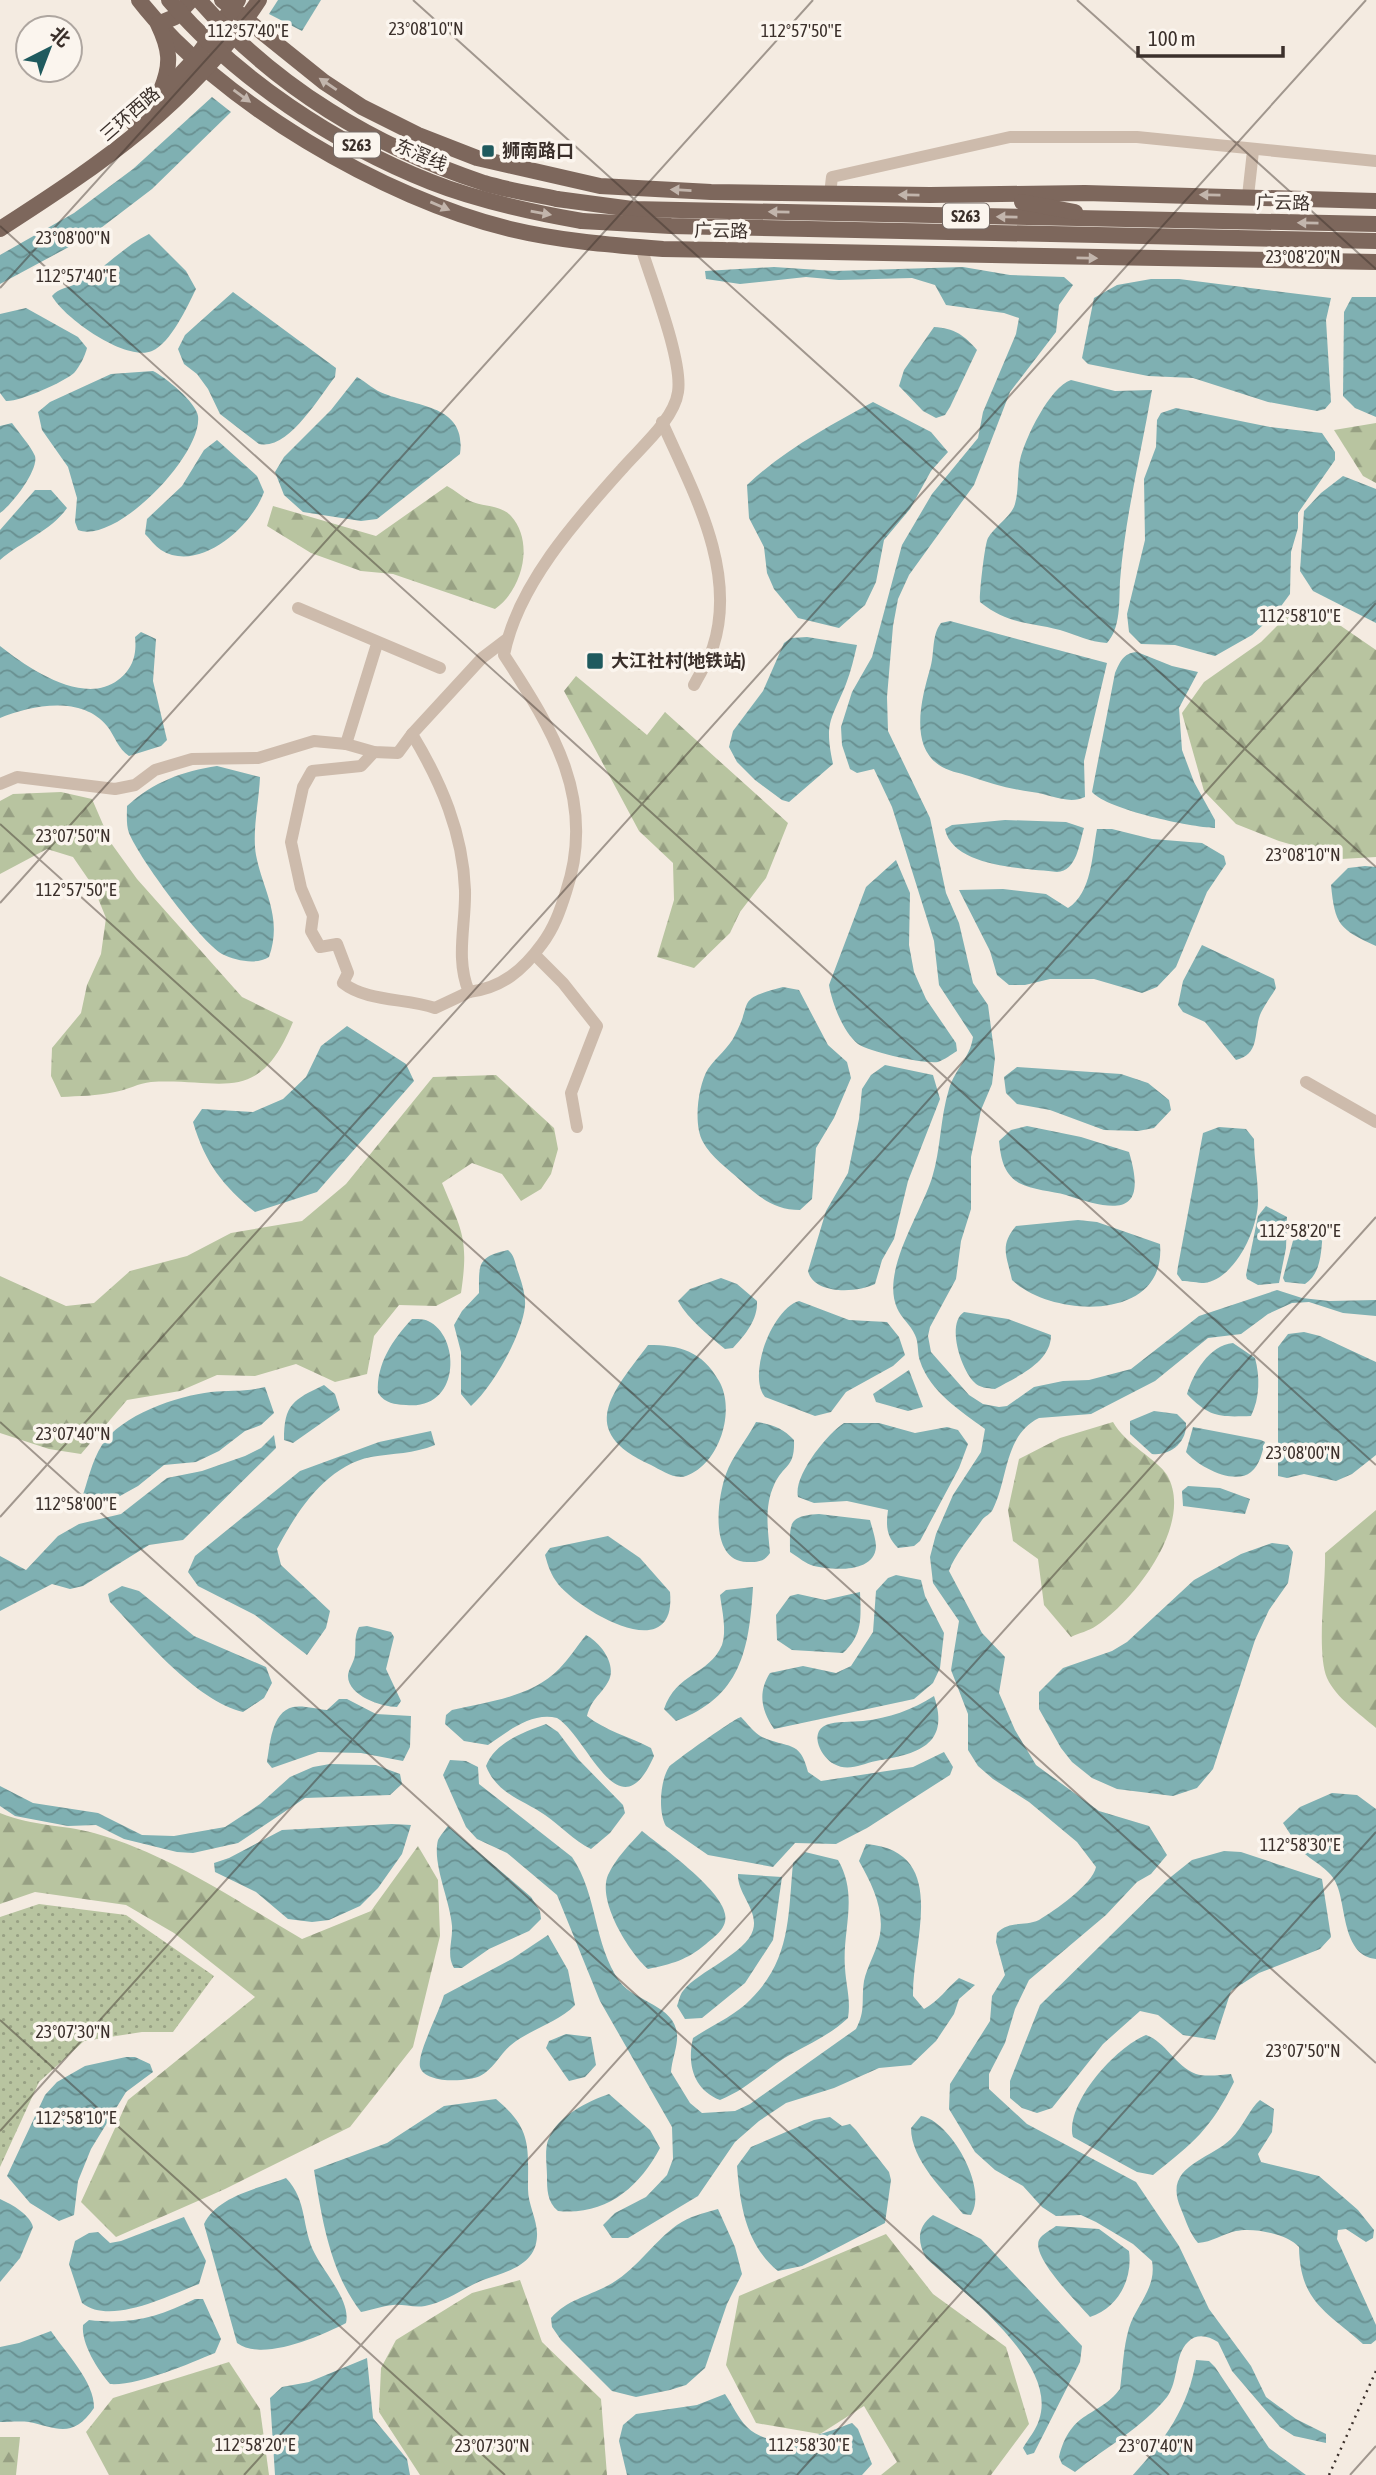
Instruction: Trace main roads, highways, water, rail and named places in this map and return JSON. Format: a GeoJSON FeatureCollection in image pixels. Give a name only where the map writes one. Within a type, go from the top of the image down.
{"type":"FeatureCollection","features":[{"type":"Feature","properties":{"kind":"main road","name":"广云路"},"geometry":{"type":"LineString","coordinates":[[139,0],[158,24],[200,64],[295,133],[370,175],[457,213],[510,229],[578,242],[642,247],[1376,262]]}},
{"type":"Feature","properties":{"kind":"main road","name":"东滘线"},"geometry":{"type":"LineString","coordinates":[[169,0],[186,19],[250,76],[306,116],[376,156],[432,182],[528,211],[582,220]]}},
{"type":"Feature","properties":{"kind":"main road"},"geometry":{"type":"LineString","coordinates":[[157,99],[169,70],[169,47],[158,24],[175,17],[191,0]]}},
{"type":"Feature","properties":{"kind":"main road","name":"广云路"},"geometry":{"type":"LineString","coordinates":[[199,0],[242,44],[281,78],[347,122],[419,158],[486,184],[557,199],[632,209],[1376,224]]}},
{"type":"Feature","properties":{"kind":"main road","name":"三环西路"},"geometry":{"type":"LineString","coordinates":[[0,222],[95,160],[157,99],[200,64],[245,21],[259,0]]}},
{"type":"Feature","properties":{"kind":"main road","name":"三环西路"},"geometry":{"type":"LineString","coordinates":[[0,229],[99,166],[184,93],[231,3]]}},
{"type":"Feature","properties":{"kind":"main road","name":"S263"},"geometry":{"type":"LineString","coordinates":[[231,3],[245,21],[362,107],[418,135],[477,158],[600,186],[830,194],[1248,196],[1376,201]]}},
{"type":"Feature","properties":{"kind":"main road"},"geometry":{"type":"LineString","coordinates":[[332,154],[326,139],[331,119],[348,109],[362,107]]}},
{"type":"Feature","properties":{"kind":"main road"},"geometry":{"type":"LineString","coordinates":[[994,195],[1008,201],[1062,208],[1094,218]]}},
{"type":"Feature","properties":{"kind":"main road","name":"广云路"},"geometry":{"type":"LineString","coordinates":[[582,220],[784,228],[1376,241]]}},
{"type":"Feature","properties":{"kind":"main road"},"geometry":{"type":"LineString","coordinates":[[578,242],[630,223]]}},
{"type":"Feature","properties":{"kind":"main road"},"geometry":{"type":"LineString","coordinates":[[724,250],[784,228]]}},
{"type":"Feature","properties":{"kind":"water"},"geometry":{"type":"Polygon","coordinates":[[[278,0],[321,0],[302,31],[269,14],[278,0]]]}},
{"type":"Feature","properties":{"kind":"water"},"geometry":{"type":"Polygon","coordinates":[[[212,97],[231,112],[152,189],[93,234],[0,284],[0,255],[74,213],[133,169],[212,97]]]}},
{"type":"Feature","properties":{"kind":"water"},"geometry":{"type":"Polygon","coordinates":[[[149,234],[186,271],[196,289],[178,324],[166,340],[152,351],[141,353],[127,350],[97,336],[69,315],[52,296],[86,279],[149,234]]]}},
{"type":"Feature","properties":{"kind":"water"},"geometry":{"type":"Polygon","coordinates":[[[774,267],[834,271],[963,267],[1010,275],[1064,277],[1073,285],[1059,305],[1056,332],[1010,392],[974,485],[909,575],[898,599],[893,626],[887,697],[888,731],[930,818],[946,893],[959,923],[973,983],[988,1005],[995,1058],[992,1084],[981,1110],[971,1157],[971,1209],[961,1241],[956,1279],[930,1327],[928,1336],[931,1352],[969,1395],[983,1404],[999,1407],[1007,1406],[1034,1387],[1063,1381],[1089,1380],[1131,1369],[1199,1316],[1277,1290],[1302,1298],[1329,1301],[1376,1300],[1376,1316],[1343,1313],[1309,1302],[1292,1303],[1268,1314],[1241,1334],[1208,1338],[1155,1381],[1091,1414],[1039,1418],[1019,1435],[1008,1459],[993,1509],[964,1545],[949,1571],[982,1633],[1005,1657],[999,1693],[1015,1730],[1036,1765],[1099,1811],[1149,1826],[1167,1855],[1151,1874],[1137,1882],[1106,1915],[1029,1980],[1015,2009],[1005,2043],[989,2074],[989,2089],[1027,2124],[1136,2182],[1179,2246],[1209,2309],[1251,2366],[1266,2397],[1296,2419],[1326,2434],[1326,2443],[1294,2436],[1280,2427],[1232,2371],[1218,2342],[1199,2336],[1191,2339],[1184,2347],[1171,2391],[1157,2408],[1075,2472],[1062,2464],[1059,2457],[1070,2430],[1120,2389],[1127,2336],[1152,2280],[1152,2261],[1133,2244],[1096,2222],[1081,2215],[1056,2216],[1042,2207],[1023,2186],[995,2170],[975,2152],[949,2109],[950,2084],[990,2021],[992,1996],[1005,1975],[996,1942],[997,1933],[1007,1926],[1033,1922],[1046,1916],[1081,1889],[1096,1867],[1077,1842],[1029,1802],[993,1779],[978,1766],[968,1750],[968,1714],[951,1670],[959,1621],[933,1583],[930,1557],[936,1534],[953,1495],[981,1452],[985,1429],[947,1400],[931,1382],[920,1361],[915,1335],[899,1312],[893,1293],[898,1260],[932,1178],[949,1089],[969,1051],[973,1037],[939,985],[934,941],[892,807],[874,769],[857,773],[850,769],[842,745],[841,727],[852,692],[872,657],[902,545],[932,494],[978,438],[983,412],[1016,334],[1019,318],[1004,313],[946,305],[935,285],[912,278],[839,280],[806,277],[740,284],[706,279],[705,271],[774,267]]]}},
{"type":"Feature","properties":{"kind":"water"},"geometry":{"type":"Polygon","coordinates":[[[1151,279],[1179,279],[1331,298],[1326,320],[1331,402],[1325,409],[1317,411],[1268,402],[1193,378],[1148,376],[1088,364],[1082,358],[1094,298],[1117,285],[1151,279]]]}},
{"type":"Feature","properties":{"kind":"water"},"geometry":{"type":"Polygon","coordinates":[[[233,292],[336,368],[335,377],[302,421],[281,439],[270,444],[259,444],[220,414],[208,389],[197,374],[184,364],[178,349],[185,335],[233,292]]]}},
{"type":"Feature","properties":{"kind":"water"},"geometry":{"type":"Polygon","coordinates":[[[1352,297],[1376,297],[1376,417],[1355,408],[1343,396],[1344,312],[1352,297]]]}},
{"type":"Feature","properties":{"kind":"water"},"geometry":{"type":"Polygon","coordinates":[[[26,308],[78,337],[87,348],[84,358],[69,377],[31,395],[6,401],[0,393],[0,314],[26,308]]]}},
{"type":"Feature","properties":{"kind":"water"},"geometry":{"type":"Polygon","coordinates":[[[934,327],[958,333],[977,350],[950,407],[945,415],[936,418],[923,411],[899,386],[904,370],[934,327]]]}},
{"type":"Feature","properties":{"kind":"water"},"geometry":{"type":"Polygon","coordinates":[[[153,371],[179,390],[196,410],[196,432],[187,452],[172,473],[134,511],[113,524],[94,531],[78,530],[75,522],[77,498],[68,467],[42,430],[38,412],[50,402],[111,374],[153,371]]]}},
{"type":"Feature","properties":{"kind":"water"},"geometry":{"type":"Polygon","coordinates":[[[357,377],[381,393],[437,410],[448,417],[456,426],[460,438],[460,454],[377,519],[361,521],[303,512],[284,495],[275,472],[284,457],[331,410],[357,377]]]}},
{"type":"Feature","properties":{"kind":"water"},"geometry":{"type":"Polygon","coordinates":[[[1071,380],[1115,391],[1152,390],[1126,533],[1117,622],[1107,643],[1009,619],[980,602],[982,569],[988,538],[1015,504],[1020,460],[1027,439],[1055,392],[1071,380]]]}},
{"type":"Feature","properties":{"kind":"water"},"geometry":{"type":"Polygon","coordinates":[[[873,402],[931,432],[948,452],[931,471],[910,509],[884,540],[876,582],[865,605],[839,628],[798,618],[774,589],[767,573],[764,547],[749,518],[747,485],[792,450],[873,402]]]}},
{"type":"Feature","properties":{"kind":"water"},"geometry":{"type":"Polygon","coordinates":[[[1176,408],[1270,427],[1322,433],[1335,452],[1335,460],[1298,513],[1298,528],[1291,552],[1290,594],[1276,613],[1252,635],[1215,656],[1175,645],[1141,644],[1129,632],[1127,614],[1145,540],[1144,479],[1156,447],[1157,420],[1161,413],[1176,408]]]}},
{"type":"Feature","properties":{"kind":"water"},"geometry":{"type":"Polygon","coordinates":[[[12,423],[33,452],[35,462],[23,487],[0,513],[0,426],[12,423]]]}},
{"type":"Feature","properties":{"kind":"water"},"geometry":{"type":"Polygon","coordinates":[[[217,440],[257,476],[264,492],[258,505],[236,532],[207,551],[191,556],[176,556],[161,550],[145,534],[147,519],[182,486],[204,450],[217,440]]]}},
{"type":"Feature","properties":{"kind":"water"},"geometry":{"type":"Polygon","coordinates":[[[1343,476],[1376,489],[1376,623],[1313,591],[1300,571],[1304,511],[1343,476]]]}},
{"type":"Feature","properties":{"kind":"water"},"geometry":{"type":"Polygon","coordinates":[[[35,490],[51,490],[67,508],[45,530],[0,560],[0,530],[35,490]]]}},
{"type":"Feature","properties":{"kind":"water"},"geometry":{"type":"Polygon","coordinates":[[[950,621],[1107,663],[1084,761],[1085,797],[1072,800],[1000,786],[946,769],[930,756],[921,733],[921,706],[938,628],[941,623],[950,621]]]}},
{"type":"Feature","properties":{"kind":"water"},"geometry":{"type":"Polygon","coordinates":[[[141,632],[156,639],[153,681],[167,740],[161,746],[129,756],[119,746],[107,726],[96,716],[70,706],[26,709],[0,718],[0,646],[41,674],[73,687],[89,689],[104,687],[123,676],[133,661],[135,637],[141,632]]]}},
{"type":"Feature","properties":{"kind":"water"},"geometry":{"type":"Polygon","coordinates":[[[807,637],[857,645],[848,679],[830,722],[829,739],[833,764],[789,802],[782,800],[755,780],[737,762],[729,747],[733,731],[763,691],[784,643],[791,638],[807,637]]]}},
{"type":"Feature","properties":{"kind":"water"},"geometry":{"type":"Polygon","coordinates":[[[1137,652],[1172,666],[1198,672],[1179,708],[1182,750],[1194,782],[1215,820],[1215,828],[1169,821],[1131,811],[1101,799],[1092,792],[1115,673],[1125,656],[1137,652]]]}},
{"type":"Feature","properties":{"kind":"water"},"geometry":{"type":"Polygon","coordinates":[[[217,766],[260,777],[255,846],[274,929],[269,957],[259,961],[234,959],[212,946],[157,879],[128,830],[127,806],[147,790],[192,771],[217,766]]]}},
{"type":"Feature","properties":{"kind":"water"},"geometry":{"type":"Polygon","coordinates":[[[1005,820],[1066,822],[1084,828],[1073,862],[1069,867],[1057,872],[992,864],[962,852],[951,842],[945,829],[952,825],[1005,820]]]}},
{"type":"Feature","properties":{"kind":"water"},"geometry":{"type":"Polygon","coordinates":[[[1097,829],[1112,829],[1152,839],[1202,843],[1224,856],[1226,864],[1207,892],[1176,967],[1157,987],[1142,993],[1094,979],[1050,979],[1025,985],[1009,985],[997,975],[990,951],[959,890],[1003,889],[1046,894],[1068,908],[1082,893],[1086,883],[1097,829]]]}},
{"type":"Feature","properties":{"kind":"water"},"geometry":{"type":"Polygon","coordinates":[[[896,860],[910,893],[909,945],[914,972],[926,999],[956,1043],[957,1051],[938,1062],[897,1057],[858,1044],[843,1025],[830,992],[829,985],[866,887],[896,860]]]}},
{"type":"Feature","properties":{"kind":"water"},"geometry":{"type":"Polygon","coordinates":[[[1376,867],[1376,946],[1354,935],[1341,924],[1337,917],[1331,885],[1348,868],[1376,867]]]}},
{"type":"Feature","properties":{"kind":"water"},"geometry":{"type":"Polygon","coordinates":[[[1202,945],[1274,979],[1276,988],[1260,1014],[1252,1049],[1236,1060],[1205,1022],[1183,1012],[1178,1005],[1183,981],[1202,945]]]}},
{"type":"Feature","properties":{"kind":"water"},"geometry":{"type":"Polygon","coordinates":[[[783,987],[799,990],[828,1045],[847,1062],[851,1078],[834,1118],[816,1148],[812,1199],[800,1210],[782,1208],[754,1192],[710,1153],[698,1126],[698,1105],[705,1076],[732,1040],[748,1003],[758,995],[783,987]]]}},
{"type":"Feature","properties":{"kind":"water"},"geometry":{"type":"Polygon","coordinates":[[[347,1026],[406,1064],[414,1081],[317,1192],[255,1212],[233,1193],[216,1173],[203,1150],[193,1122],[202,1109],[253,1112],[283,1099],[306,1077],[321,1046],[347,1026]]]}},
{"type":"Feature","properties":{"kind":"water"},"geometry":{"type":"Polygon","coordinates":[[[885,1065],[933,1075],[940,1099],[908,1181],[894,1239],[882,1260],[875,1284],[847,1290],[827,1288],[812,1279],[808,1271],[826,1211],[848,1173],[862,1089],[871,1075],[885,1065]]]}},
{"type":"Feature","properties":{"kind":"water"},"geometry":{"type":"Polygon","coordinates":[[[1017,1067],[1121,1074],[1148,1083],[1169,1100],[1171,1110],[1154,1128],[1138,1131],[1104,1130],[1050,1110],[1017,1104],[1006,1093],[1004,1077],[1017,1067]]]}},
{"type":"Feature","properties":{"kind":"water"},"geometry":{"type":"Polygon","coordinates":[[[1027,1126],[1081,1137],[1129,1152],[1134,1173],[1131,1199],[1112,1206],[1019,1183],[1006,1170],[999,1141],[1011,1130],[1027,1126]]]}},
{"type":"Feature","properties":{"kind":"water"},"geometry":{"type":"Polygon","coordinates":[[[1219,1127],[1246,1129],[1254,1139],[1258,1199],[1254,1223],[1243,1250],[1226,1272],[1204,1283],[1182,1281],[1177,1274],[1178,1266],[1203,1133],[1219,1127]]]}},
{"type":"Feature","properties":{"kind":"water"},"geometry":{"type":"Polygon","coordinates":[[[1266,1206],[1287,1217],[1286,1248],[1279,1283],[1258,1285],[1247,1279],[1246,1275],[1258,1216],[1266,1206]]]}},
{"type":"Feature","properties":{"kind":"water"},"geometry":{"type":"Polygon","coordinates":[[[1078,1220],[1097,1222],[1160,1244],[1157,1270],[1145,1288],[1127,1300],[1104,1306],[1078,1306],[1053,1302],[1030,1293],[1012,1280],[1006,1246],[1016,1226],[1078,1220]]]}},
{"type":"Feature","properties":{"kind":"water"},"geometry":{"type":"Polygon","coordinates":[[[1298,1222],[1323,1231],[1318,1267],[1305,1284],[1285,1282],[1283,1278],[1298,1222]]]}},
{"type":"Feature","properties":{"kind":"water"},"geometry":{"type":"Polygon","coordinates":[[[508,1250],[514,1259],[524,1292],[523,1318],[505,1360],[471,1406],[461,1394],[461,1352],[454,1325],[462,1311],[479,1293],[482,1263],[490,1256],[508,1250]]]}},
{"type":"Feature","properties":{"kind":"water"},"geometry":{"type":"Polygon","coordinates":[[[721,1278],[737,1284],[757,1301],[753,1321],[746,1332],[733,1348],[725,1349],[693,1321],[678,1301],[690,1289],[721,1278]]]}},
{"type":"Feature","properties":{"kind":"water"},"geometry":{"type":"Polygon","coordinates":[[[799,1301],[849,1320],[887,1322],[899,1337],[905,1355],[893,1366],[846,1392],[831,1412],[815,1416],[765,1397],[760,1387],[759,1374],[765,1344],[780,1316],[799,1301]]]}},
{"type":"Feature","properties":{"kind":"water"},"geometry":{"type":"Polygon","coordinates":[[[964,1312],[1008,1319],[1051,1335],[1045,1354],[1031,1368],[995,1389],[981,1387],[969,1376],[957,1347],[956,1326],[964,1312]]]}},
{"type":"Feature","properties":{"kind":"water"},"geometry":{"type":"Polygon","coordinates":[[[412,1319],[426,1320],[439,1329],[450,1356],[450,1371],[446,1385],[437,1397],[424,1404],[394,1404],[378,1393],[380,1372],[392,1344],[412,1319]]]}},
{"type":"Feature","properties":{"kind":"water"},"geometry":{"type":"Polygon","coordinates":[[[1304,1332],[1320,1336],[1376,1362],[1376,1455],[1352,1474],[1336,1481],[1304,1474],[1287,1478],[1278,1476],[1278,1347],[1288,1334],[1304,1332]]]}},
{"type":"Feature","properties":{"kind":"water"},"geometry":{"type":"Polygon","coordinates":[[[1233,1343],[1255,1358],[1258,1387],[1251,1416],[1209,1412],[1187,1394],[1193,1378],[1209,1355],[1224,1345],[1233,1343]]]}},
{"type":"Feature","properties":{"kind":"water"},"geometry":{"type":"Polygon","coordinates":[[[648,1345],[680,1348],[698,1356],[712,1371],[724,1393],[726,1406],[722,1435],[708,1460],[698,1470],[686,1476],[668,1474],[628,1452],[614,1439],[607,1424],[608,1410],[614,1395],[648,1345]]]}},
{"type":"Feature","properties":{"kind":"water"},"geometry":{"type":"Polygon","coordinates":[[[909,1370],[923,1407],[908,1411],[876,1402],[873,1394],[909,1370]]]}},
{"type":"Feature","properties":{"kind":"water"},"geometry":{"type":"Polygon","coordinates":[[[324,1385],[335,1394],[340,1410],[293,1443],[284,1440],[286,1418],[292,1405],[324,1385]]]}},
{"type":"Feature","properties":{"kind":"water"},"geometry":{"type":"Polygon","coordinates":[[[265,1387],[274,1413],[261,1425],[245,1431],[219,1451],[196,1462],[164,1465],[138,1486],[102,1506],[86,1508],[81,1501],[98,1451],[111,1434],[136,1416],[197,1394],[265,1387]]]}},
{"type":"Feature","properties":{"kind":"water"},"geometry":{"type":"Polygon","coordinates":[[[1154,1411],[1177,1414],[1186,1423],[1181,1442],[1165,1453],[1152,1454],[1130,1434],[1130,1421],[1154,1411]]]}},
{"type":"Feature","properties":{"kind":"water"},"geometry":{"type":"Polygon","coordinates":[[[756,1422],[772,1425],[786,1432],[794,1440],[794,1449],[791,1461],[771,1493],[768,1519],[770,1553],[760,1561],[747,1562],[735,1559],[726,1551],[721,1540],[719,1513],[720,1498],[729,1468],[756,1422]]]}},
{"type":"Feature","properties":{"kind":"water"},"geometry":{"type":"Polygon","coordinates":[[[844,1423],[879,1423],[915,1433],[947,1427],[958,1430],[968,1444],[959,1468],[920,1541],[914,1546],[898,1548],[894,1544],[888,1530],[888,1510],[847,1501],[814,1503],[798,1497],[798,1488],[806,1467],[829,1436],[844,1423]]]}},
{"type":"Feature","properties":{"kind":"water"},"geometry":{"type":"Polygon","coordinates":[[[1193,1427],[1265,1442],[1257,1466],[1244,1476],[1235,1477],[1226,1476],[1198,1463],[1186,1452],[1193,1427]]]}},
{"type":"Feature","properties":{"kind":"water"},"geometry":{"type":"Polygon","coordinates":[[[431,1431],[435,1445],[411,1452],[371,1457],[340,1470],[315,1492],[277,1549],[281,1565],[330,1611],[326,1628],[307,1655],[255,1615],[198,1586],[188,1572],[195,1556],[300,1471],[379,1442],[431,1431]]]}},
{"type":"Feature","properties":{"kind":"water"},"geometry":{"type":"Polygon","coordinates":[[[274,1435],[276,1448],[183,1540],[149,1545],[83,1586],[70,1589],[52,1584],[0,1611],[0,1556],[26,1570],[58,1536],[79,1524],[121,1514],[167,1478],[202,1471],[245,1456],[261,1448],[274,1435]]]}},
{"type":"Feature","properties":{"kind":"water"},"geometry":{"type":"Polygon","coordinates":[[[1188,1486],[1220,1488],[1250,1499],[1245,1514],[1183,1506],[1182,1491],[1188,1486]]]}},
{"type":"Feature","properties":{"kind":"water"},"geometry":{"type":"Polygon","coordinates":[[[819,1514],[870,1520],[876,1547],[868,1562],[851,1568],[831,1569],[811,1565],[790,1552],[792,1523],[801,1517],[819,1514]]]}},
{"type":"Feature","properties":{"kind":"water"},"geometry":{"type":"Polygon","coordinates":[[[608,1536],[640,1558],[670,1592],[668,1615],[659,1627],[644,1630],[625,1627],[605,1619],[570,1596],[553,1577],[545,1555],[550,1548],[608,1536]]]}},
{"type":"Feature","properties":{"kind":"water"},"geometry":{"type":"Polygon","coordinates":[[[1272,1543],[1288,1545],[1293,1552],[1288,1583],[1269,1610],[1255,1640],[1213,1769],[1197,1788],[1173,1796],[1117,1789],[1092,1778],[1072,1762],[1039,1709],[1039,1692],[1063,1668],[1112,1651],[1127,1642],[1194,1580],[1241,1554],[1272,1543]]]}},
{"type":"Feature","properties":{"kind":"water"},"geometry":{"type":"Polygon","coordinates":[[[896,1575],[921,1580],[925,1596],[944,1633],[940,1668],[933,1683],[914,1699],[774,1729],[766,1715],[762,1695],[770,1673],[803,1666],[836,1673],[851,1666],[873,1632],[876,1591],[888,1578],[896,1575]]]}},
{"type":"Feature","properties":{"kind":"water"},"geometry":{"type":"Polygon","coordinates":[[[122,1586],[139,1591],[194,1636],[266,1667],[272,1683],[264,1698],[243,1712],[225,1706],[189,1682],[110,1602],[108,1594],[122,1586]]]}},
{"type":"Feature","properties":{"kind":"water"},"geometry":{"type":"Polygon","coordinates":[[[753,1587],[744,1651],[728,1685],[698,1711],[676,1721],[664,1709],[669,1697],[684,1681],[709,1663],[722,1645],[724,1627],[720,1595],[726,1590],[753,1587]]]}},
{"type":"Feature","properties":{"kind":"water"},"geometry":{"type":"Polygon","coordinates":[[[860,1592],[857,1633],[843,1653],[792,1650],[777,1640],[776,1615],[790,1596],[798,1594],[825,1600],[860,1592]]]}},
{"type":"Feature","properties":{"kind":"water"},"geometry":{"type":"Polygon","coordinates":[[[367,1626],[391,1632],[394,1637],[386,1669],[401,1701],[397,1707],[367,1699],[349,1683],[348,1674],[355,1655],[357,1630],[367,1626]]]}},
{"type":"Feature","properties":{"kind":"water"},"geometry":{"type":"Polygon","coordinates":[[[586,1635],[602,1648],[611,1668],[608,1682],[587,1716],[651,1748],[654,1756],[641,1778],[629,1787],[616,1784],[604,1774],[569,1729],[557,1718],[529,1720],[488,1745],[464,1741],[445,1724],[446,1715],[452,1710],[508,1697],[536,1686],[563,1665],[586,1635]]]}},
{"type":"Feature","properties":{"kind":"water"},"geometry":{"type":"Polygon","coordinates":[[[934,1696],[938,1726],[934,1737],[916,1751],[855,1767],[844,1767],[829,1761],[821,1751],[817,1739],[826,1725],[873,1720],[909,1709],[934,1696]]]}},
{"type":"Feature","properties":{"kind":"water"},"geometry":{"type":"Polygon","coordinates":[[[339,1699],[347,1699],[376,1714],[411,1716],[410,1747],[403,1761],[361,1753],[318,1752],[272,1768],[267,1762],[269,1747],[280,1715],[293,1707],[327,1710],[339,1699]]]}},
{"type":"Feature","properties":{"kind":"water"},"geometry":{"type":"Polygon","coordinates":[[[741,1717],[762,1737],[797,1750],[808,1772],[821,1781],[913,1767],[944,1752],[953,1767],[950,1775],[867,1828],[836,1844],[795,1843],[773,1867],[708,1855],[666,1826],[661,1805],[662,1788],[669,1767],[741,1717]]]}},
{"type":"Feature","properties":{"kind":"water"},"geometry":{"type":"Polygon","coordinates":[[[546,1724],[558,1732],[579,1760],[623,1805],[625,1813],[610,1833],[591,1849],[545,1815],[504,1790],[486,1766],[503,1744],[546,1724]]]}},
{"type":"Feature","properties":{"kind":"water"},"geometry":{"type":"Polygon","coordinates":[[[450,1760],[466,1761],[478,1767],[479,1784],[572,1857],[587,1887],[605,1952],[620,1982],[665,2012],[672,2020],[677,2040],[671,2072],[690,2103],[702,2113],[735,2111],[750,2104],[856,2029],[862,2011],[864,1981],[881,1929],[876,1898],[859,1861],[866,1844],[892,1850],[909,1863],[918,1881],[920,1926],[913,1996],[924,2009],[959,1978],[975,1985],[959,1999],[954,2014],[936,2041],[911,2065],[879,2068],[834,2088],[786,2103],[759,2121],[735,2142],[698,2196],[628,2238],[612,2238],[603,2225],[615,2213],[646,2197],[667,2175],[673,2159],[672,2127],[600,2001],[557,1895],[507,1853],[477,1839],[466,1827],[443,1775],[450,1760]]]}},
{"type":"Feature","properties":{"kind":"water"},"geometry":{"type":"Polygon","coordinates":[[[330,1764],[376,1765],[400,1774],[402,1784],[390,1795],[305,1798],[238,1843],[193,1853],[177,1852],[124,1839],[96,1825],[68,1826],[15,1816],[0,1806],[0,1786],[33,1803],[98,1813],[142,1835],[174,1836],[225,1827],[260,1804],[290,1777],[313,1767],[330,1764]]]}},
{"type":"Feature","properties":{"kind":"water"},"geometry":{"type":"Polygon","coordinates":[[[1332,1793],[1357,1795],[1376,1809],[1376,1959],[1358,1950],[1352,1941],[1333,1877],[1302,1851],[1283,1823],[1300,1807],[1332,1793]]]}},
{"type":"Feature","properties":{"kind":"water"},"geometry":{"type":"Polygon","coordinates":[[[411,1825],[402,1854],[378,1888],[360,1906],[329,1920],[312,1922],[288,1919],[256,1892],[215,1872],[214,1863],[282,1830],[411,1825]]]}},
{"type":"Feature","properties":{"kind":"water"},"geometry":{"type":"Polygon","coordinates":[[[448,1826],[531,1897],[540,1911],[541,1919],[529,1931],[489,1949],[462,1968],[454,1968],[450,1958],[451,1916],[437,1860],[438,1840],[448,1826]]]}},
{"type":"Feature","properties":{"kind":"water"},"geometry":{"type":"Polygon","coordinates":[[[642,1831],[702,1881],[721,1904],[725,1914],[723,1928],[692,1954],[648,1969],[624,1939],[611,1912],[606,1886],[608,1875],[615,1863],[642,1831]]]}},
{"type":"Feature","properties":{"kind":"water"},"geometry":{"type":"Polygon","coordinates":[[[1224,1851],[1241,1852],[1322,1879],[1331,1937],[1320,1949],[1259,1973],[1231,1991],[1215,2040],[1183,2035],[1158,2015],[1140,2011],[1103,2044],[1052,2108],[1037,2113],[1022,2108],[1010,2098],[1010,2081],[1040,2005],[1167,1880],[1192,1860],[1224,1851]]]}},
{"type":"Feature","properties":{"kind":"water"},"geometry":{"type":"Polygon","coordinates":[[[805,1852],[838,1860],[848,1887],[845,1954],[848,2018],[740,2090],[720,2100],[704,2089],[694,2075],[691,2057],[693,2038],[745,2005],[774,1968],[785,1936],[793,1863],[805,1852]]]}},
{"type":"Feature","properties":{"kind":"water"},"geometry":{"type":"Polygon","coordinates":[[[738,1874],[782,1877],[773,1940],[745,1983],[702,2018],[685,2019],[677,2006],[682,1992],[699,1976],[732,1955],[749,1939],[753,1930],[753,1916],[738,1874]]]}},
{"type":"Feature","properties":{"kind":"water"},"geometry":{"type":"Polygon","coordinates":[[[548,1935],[568,1970],[575,2005],[560,2017],[511,2045],[489,2070],[480,2076],[466,2080],[447,2080],[423,2073],[420,2067],[422,2052],[444,1995],[512,1959],[548,1935]]]}},
{"type":"Feature","properties":{"kind":"water"},"geometry":{"type":"Polygon","coordinates":[[[566,2034],[591,2037],[596,2065],[585,2077],[569,2081],[546,2048],[549,2041],[566,2034]]]}},
{"type":"Feature","properties":{"kind":"water"},"geometry":{"type":"Polygon","coordinates":[[[1146,2035],[1159,2043],[1182,2066],[1196,2074],[1231,2074],[1234,2082],[1209,2124],[1153,2175],[1137,2172],[1073,2137],[1077,2108],[1095,2078],[1121,2051],[1146,2035]]]}},
{"type":"Feature","properties":{"kind":"water"},"geometry":{"type":"Polygon","coordinates":[[[135,2057],[150,2064],[153,2072],[126,2092],[91,2149],[78,2181],[74,2215],[59,2221],[30,2203],[7,2176],[45,2095],[57,2082],[85,2066],[135,2057]]]}},
{"type":"Feature","properties":{"kind":"water"},"geometry":{"type":"Polygon","coordinates":[[[609,2094],[650,2130],[660,2148],[642,2175],[619,2196],[591,2209],[558,2211],[552,2204],[548,2190],[547,2142],[553,2130],[566,2116],[609,2094]]]}},
{"type":"Feature","properties":{"kind":"water"},"geometry":{"type":"Polygon","coordinates":[[[496,2099],[516,2120],[526,2139],[528,2195],[537,2230],[531,2254],[518,2266],[433,2304],[393,2305],[361,2312],[342,2280],[329,2244],[314,2170],[387,2143],[444,2106],[496,2099]]]}},
{"type":"Feature","properties":{"kind":"water"},"geometry":{"type":"Polygon","coordinates":[[[1260,2100],[1274,2109],[1272,2132],[1258,2154],[1261,2162],[1319,2176],[1358,2210],[1374,2230],[1373,2238],[1366,2242],[1346,2229],[1338,2230],[1337,2239],[1376,2325],[1376,2340],[1371,2344],[1363,2344],[1318,2304],[1304,2281],[1299,2247],[1294,2242],[1270,2233],[1243,2230],[1198,2243],[1188,2227],[1177,2195],[1182,2174],[1231,2139],[1260,2100]]]}},
{"type":"Feature","properties":{"kind":"water"},"geometry":{"type":"Polygon","coordinates":[[[921,2116],[932,2120],[944,2130],[964,2157],[975,2189],[975,2203],[971,2215],[963,2214],[930,2174],[916,2152],[911,2128],[921,2116]]]}},
{"type":"Feature","properties":{"kind":"water"},"geometry":{"type":"Polygon","coordinates":[[[830,2117],[842,2126],[850,2124],[889,2172],[891,2180],[885,2223],[802,2266],[778,2271],[767,2261],[752,2237],[743,2210],[737,2166],[751,2147],[814,2120],[830,2117]]]}},
{"type":"Feature","properties":{"kind":"water"},"geometry":{"type":"Polygon","coordinates":[[[286,2178],[298,2196],[315,2254],[345,2306],[346,2323],[292,2345],[261,2350],[248,2348],[237,2343],[204,2224],[210,2214],[229,2200],[286,2178]]]}},
{"type":"Feature","properties":{"kind":"water"},"geometry":{"type":"Polygon","coordinates":[[[0,2199],[24,2214],[33,2227],[20,2258],[0,2282],[0,2199]]]}},
{"type":"Feature","properties":{"kind":"water"},"geometry":{"type":"Polygon","coordinates":[[[718,2209],[735,2247],[742,2274],[727,2304],[705,2368],[686,2385],[670,2390],[636,2397],[612,2391],[561,2340],[552,2327],[551,2318],[570,2303],[617,2280],[677,2225],[718,2209]]]}},
{"type":"Feature","properties":{"kind":"water"},"geometry":{"type":"Polygon","coordinates":[[[933,2215],[981,2239],[1082,2346],[1080,2362],[1034,2453],[1027,2455],[1023,2448],[1039,2420],[1041,2398],[1035,2375],[1022,2353],[1003,2330],[926,2258],[920,2235],[924,2224],[933,2215]]]}},
{"type":"Feature","properties":{"kind":"water"},"geometry":{"type":"Polygon","coordinates":[[[184,2217],[206,2261],[199,2284],[124,2310],[94,2309],[82,2303],[69,2264],[75,2241],[89,2233],[98,2232],[110,2243],[121,2241],[184,2217]]]}},
{"type":"Feature","properties":{"kind":"water"},"geometry":{"type":"Polygon","coordinates":[[[1056,2226],[1099,2229],[1129,2251],[1129,2272],[1122,2291],[1116,2300],[1100,2313],[1090,2317],[1057,2280],[1042,2257],[1038,2248],[1039,2240],[1056,2226]]]}},
{"type":"Feature","properties":{"kind":"water"},"geometry":{"type":"Polygon","coordinates":[[[195,2299],[203,2299],[221,2339],[215,2353],[148,2378],[110,2384],[88,2348],[83,2325],[89,2320],[144,2318],[169,2311],[195,2299]]]}},
{"type":"Feature","properties":{"kind":"water"},"geometry":{"type":"Polygon","coordinates":[[[51,2331],[85,2378],[94,2408],[72,2428],[56,2428],[29,2422],[0,2422],[0,2347],[51,2331]]]}},
{"type":"Feature","properties":{"kind":"water"},"geometry":{"type":"Polygon","coordinates":[[[367,2358],[373,2418],[407,2459],[410,2475],[275,2475],[270,2398],[282,2387],[309,2382],[367,2358]]]}},
{"type":"Feature","properties":{"kind":"water"},"geometry":{"type":"Polygon","coordinates":[[[1196,2360],[1209,2361],[1215,2367],[1269,2448],[1306,2475],[1133,2475],[1174,2422],[1188,2393],[1196,2360]]]}},
{"type":"Feature","properties":{"kind":"water"},"geometry":{"type":"Polygon","coordinates":[[[725,2394],[747,2427],[758,2435],[771,2439],[799,2439],[852,2423],[858,2429],[872,2464],[862,2475],[627,2475],[619,2441],[623,2425],[636,2414],[697,2405],[725,2394]]]}},
{"type":"Feature","properties":{"kind":"railway"},"geometry":{"type":"LineString","coordinates":[[1329,2475],[1376,2371]]}},
{"type":"Feature","properties":{"kind":"place","name":"狮南路口"},"geometry":{"type":"Point","coordinates":[488,151]}},
{"type":"Feature","properties":{"kind":"place","name":"大江社村(地铁站)"},"geometry":{"type":"Point","coordinates":[595,661]}}]}
